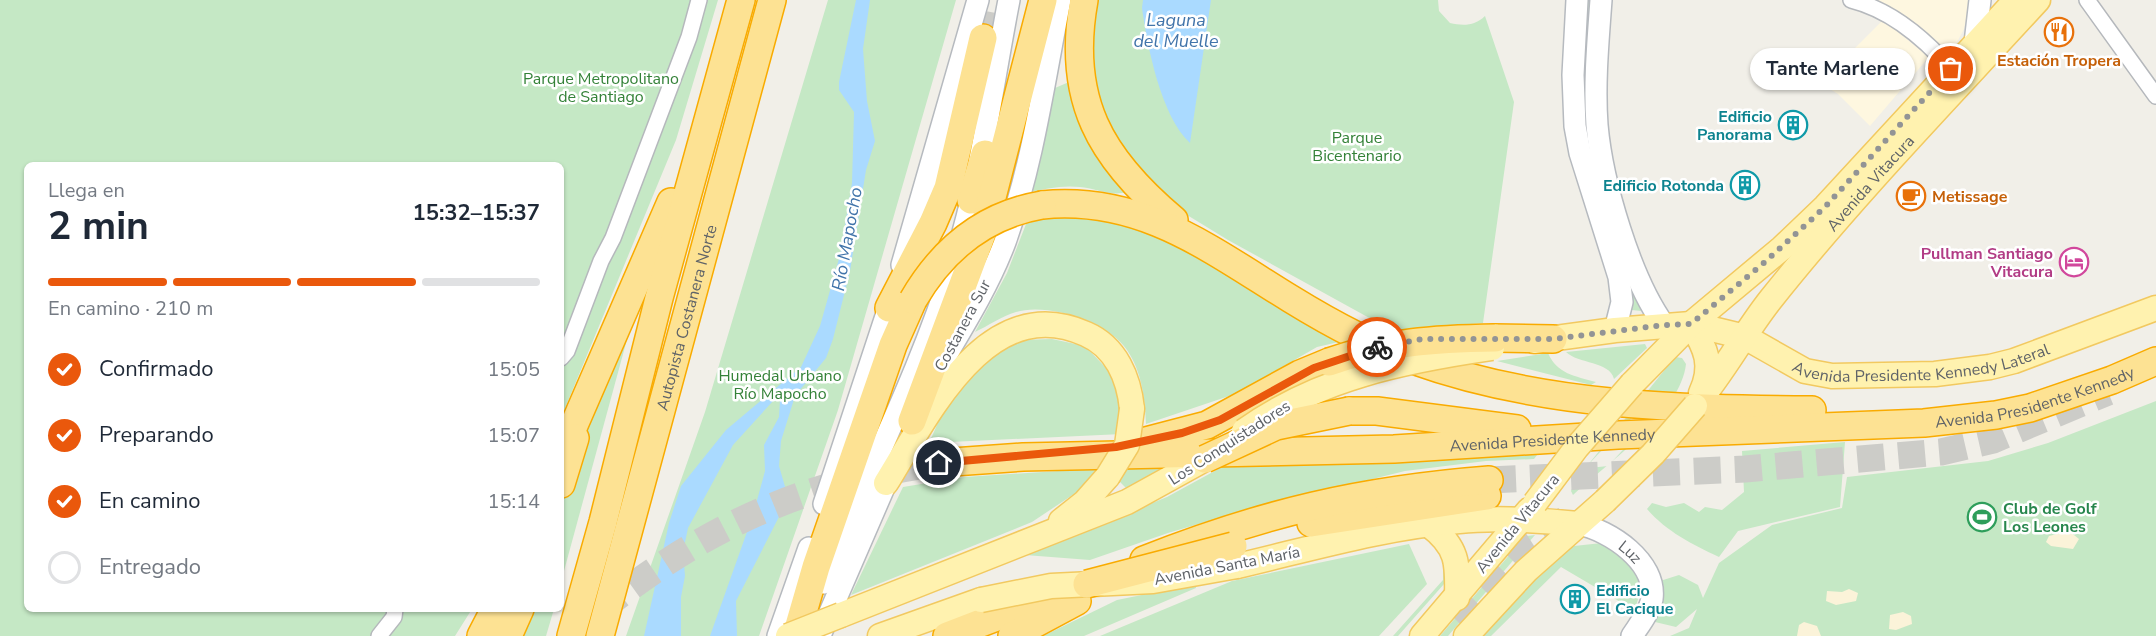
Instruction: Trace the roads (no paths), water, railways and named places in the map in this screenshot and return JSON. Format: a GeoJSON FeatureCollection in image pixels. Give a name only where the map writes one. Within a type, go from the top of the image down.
{"type":"FeatureCollection","features":[{"type":"Feature","properties":{"kind":"highway","name":"Autopista Costanera Norte"},"geometry":{"type":"LineString","coordinates":[[571,636],[592,566],[659,298],[741,0]]}},
{"type":"Feature","properties":{"kind":"highway","name":"Autopista Costanera Norte"},"geometry":{"type":"LineString","coordinates":[[600,636],[772,0]]}},
{"type":"Feature","properties":{"kind":"highway"},"geometry":{"type":"LineString","coordinates":[[971,200],[1029,0]]}},
{"type":"Feature","properties":{"kind":"highway"},"geometry":{"type":"LineString","coordinates":[[912,421],[984,228],[1043,0]]}},
{"type":"Feature","properties":{"kind":"highway"},"geometry":{"type":"LineString","coordinates":[[1084,0],[1080,32],[1081,74],[1088,109],[1102,143],[1146,197],[1200,242],[1329,322],[1385,350],[1469,378],[1572,399],[1707,408],[1827,410],[1903,408],[2021,396],[2148,365]]}},
{"type":"Feature","properties":{"kind":"highway"},"geometry":{"type":"LineString","coordinates":[[796,636],[816,567],[893,345],[901,304],[948,188],[983,38]]}},
{"type":"Feature","properties":{"kind":"highway"},"geometry":{"type":"LineString","coordinates":[[564,448],[710,113]]}},
{"type":"Feature","properties":{"kind":"highway"},"geometry":{"type":"LineString","coordinates":[[901,304],[937,264],[967,236],[1006,214],[1042,205],[1080,203],[1119,209],[1200,242]]}},
{"type":"Feature","properties":{"kind":"highway"},"geometry":{"type":"LineString","coordinates":[[1023,457],[1116,447],[1195,429],[1220,420],[1286,381],[1329,362],[1378,347],[1409,341],[1494,342],[1553,339]]}},
{"type":"Feature","properties":{"kind":"highway","name":"Avenida Presidente Kennedy"},"geometry":{"type":"LineString","coordinates":[[939,463],[1023,457],[1382,449],[1618,435],[1961,420],[2030,408],[2148,365]]}},
{"type":"Feature","properties":{"kind":"highway"},"geometry":{"type":"LineString","coordinates":[[564,474],[587,396]]}},
{"type":"Feature","properties":{"kind":"highway"},"geometry":{"type":"LineString","coordinates":[[1205,459],[1228,446],[1276,426],[1349,411],[1377,411],[1467,424],[1618,435]]}},
{"type":"Feature","properties":{"kind":"highway"},"geometry":{"type":"LineString","coordinates":[[947,636],[1190,542],[1274,514],[1329,501],[1421,485],[1490,488],[1313,522],[1235,556],[1087,584]]}},
{"type":"Feature","properties":{"kind":"highway"},"geometry":{"type":"LineString","coordinates":[[1012,636],[1190,542]]}},
{"type":"Feature","properties":{"kind":"highway"},"geometry":{"type":"LineString","coordinates":[[782,636],[816,567]]}},
{"type":"Feature","properties":{"kind":"highway"},"geometry":{"type":"LineString","coordinates":[[481,636],[493,612]]}},
{"type":"Feature","properties":{"kind":"highway"},"geometry":{"type":"LineString","coordinates":[[508,636],[519,612]]}},
{"type":"Feature","properties":{"kind":"main road"},"geometry":{"type":"LineString","coordinates":[[778,636],[901,304],[978,0]]}},
{"type":"Feature","properties":{"kind":"main road","name":"Costanera Sur"},"geometry":{"type":"LineString","coordinates":[[802,636],[941,304],[971,200],[1009,0]]}},
{"type":"Feature","properties":{"kind":"main road","name":"Costanera Sur"},"geometry":{"type":"LineString","coordinates":[[820,636],[912,421],[986,284],[1004,244],[1033,146],[1060,0]]}},
{"type":"Feature","properties":{"kind":"main road"},"geometry":{"type":"LineString","coordinates":[[1577,0],[1573,75],[1575,126],[1580,153],[1619,277],[1622,302],[1615,330]]}},
{"type":"Feature","properties":{"kind":"main road"},"geometry":{"type":"LineString","coordinates":[[1601,0],[1597,123],[1601,150],[1626,244],[1646,295],[1664,325]]}},
{"type":"Feature","properties":{"kind":"main road"},"geometry":{"type":"LineString","coordinates":[[1980,0],[1980,50]]}},
{"type":"Feature","properties":{"kind":"main road","name":"Avenida Vitacura"},"geometry":{"type":"LineString","coordinates":[[1422,636],[1457,598],[1528,512],[1577,447],[1632,384],[1691,324],[1765,262],[1825,207],[1951,69],[1980,50],[2038,0]]}},
{"type":"Feature","properties":{"kind":"main road","name":"Avenida Vitacura"},"geometry":{"type":"LineString","coordinates":[[1466,636],[1526,571],[1605,501],[1653,454],[1704,393],[1770,300],[1980,50],[2011,3]]}},
{"type":"Feature","properties":{"kind":"main road"},"geometry":{"type":"LineString","coordinates":[[1770,300],[1769,332],[1779,358]]}},
{"type":"Feature","properties":{"kind":"main road","name":"Avenida Presidente Kennedy Lateral"},"geometry":{"type":"LineString","coordinates":[[1691,324],[1745,337],[1805,371],[1832,376],[1966,371],[2029,356],[2156,308]]}},
{"type":"Feature","properties":{"kind":"main road"},"geometry":{"type":"LineString","coordinates":[[1553,339],[1615,330],[1691,324],[1707,352],[1709,364],[1704,393]]}},
{"type":"Feature","properties":{"kind":"main road"},"geometry":{"type":"LineString","coordinates":[[886,483],[956,374],[976,355],[1018,330],[1053,325],[1081,332],[1097,340],[1111,353],[1124,374],[1132,408],[1127,445],[1108,476],[1071,514],[1034,539]]}},
{"type":"Feature","properties":{"kind":"main road","name":"Los Conquistadores"},"geometry":{"type":"LineString","coordinates":[[788,636],[1034,539],[1158,487],[1205,459],[1286,404],[1332,384],[1407,361],[1494,342]]}},
{"type":"Feature","properties":{"kind":"main road","name":"Avenida Santa María"},"geometry":{"type":"LineString","coordinates":[[1235,556],[1429,525],[1528,512],[1578,524]]}},
{"type":"Feature","properties":{"kind":"main road","name":"Luz"},"geometry":{"type":"LineString","coordinates":[[1578,524],[1606,532],[1648,573],[1652,588],[1651,603],[1632,636]]}},
{"type":"Feature","properties":{"kind":"main road"},"geometry":{"type":"LineString","coordinates":[[1429,525],[1452,546],[1457,567],[1457,598]]}},
{"type":"Feature","properties":{"kind":"main road"},"geometry":{"type":"LineString","coordinates":[[880,636],[981,600],[1028,589],[1087,584]]}},
{"type":"Feature","properties":{"kind":"street"},"geometry":{"type":"LineString","coordinates":[[564,354],[601,261],[617,228],[689,38],[699,0]]}},
{"type":"Feature","properties":{"kind":"street"},"geometry":{"type":"LineString","coordinates":[[1851,0],[1867,4],[1891,16],[1915,33],[1951,69]]}},
{"type":"Feature","properties":{"kind":"street"},"geometry":{"type":"LineString","coordinates":[[2087,0],[2156,96]]}},
{"type":"Feature","properties":{"kind":"street"},"geometry":{"type":"LineString","coordinates":[[379,636],[394,618],[395,612]]}},
{"type":"Feature","properties":{"kind":"water","name":"Río Mapocho"},"geometry":{"type":"Polygon","coordinates":[[[856,0],[870,0],[863,49],[867,101],[875,141],[866,170],[850,271],[833,339],[826,358],[795,396],[781,441],[779,466],[786,490],[784,507],[736,601],[737,636],[710,636],[753,515],[765,471],[764,445],[779,417],[780,400],[773,401],[733,445],[688,528],[683,552],[685,576],[681,597],[681,636],[644,636],[669,523],[681,486],[726,430],[801,367],[820,326],[840,255],[852,183],[854,112],[839,90],[839,82],[856,0]]]}},
{"type":"Feature","properties":{"kind":"water","name":"Laguna del Muelle"},"geometry":{"type":"Polygon","coordinates":[[[1143,0],[1211,0],[1190,143],[1180,131],[1163,99],[1144,23],[1143,0]]]}},
{"type":"Feature","properties":{"kind":"tunnel"},"geometry":{"type":"LineString","coordinates":[[983,38],[990,0]]}},
{"type":"Feature","properties":{"kind":"tunnel"},"geometry":{"type":"LineString","coordinates":[[1489,480],[1745,469],[1941,452],[1993,440],[2108,392]]}},
{"type":"Feature","properties":{"kind":"tunnel"},"geometry":{"type":"LineString","coordinates":[[599,611],[679,555],[758,512],[844,482],[939,463]]}},
{"type":"Feature","properties":{"kind":"tunnel"},"geometry":{"type":"LineString","coordinates":[[1453,617],[1521,548],[1574,514]]}},
{"type":"Feature","properties":{"kind":"place","name":"Estación Tropera"},"geometry":{"type":"Point","coordinates":[2059,32]}},
{"type":"Feature","properties":{"kind":"place","name":"Tante Marlene"},"geometry":{"type":"Point","coordinates":[1951,69]}},
{"type":"Feature","properties":{"kind":"place","name":"Edificio Panorama"},"geometry":{"type":"Point","coordinates":[1793,125]}},
{"type":"Feature","properties":{"kind":"place","name":"Edificio Rotonda"},"geometry":{"type":"Point","coordinates":[1745,185]}},
{"type":"Feature","properties":{"kind":"place","name":"Metissage"},"geometry":{"type":"Point","coordinates":[1911,196]}},
{"type":"Feature","properties":{"kind":"place","name":"Pullman Santiago Vitacura"},"geometry":{"type":"Point","coordinates":[2074,262]}},
{"type":"Feature","properties":{"kind":"place","name":"Club de Golf Los Leones"},"geometry":{"type":"Point","coordinates":[1982,517]}},
{"type":"Feature","properties":{"kind":"place","name":"Edificio El Cacique"},"geometry":{"type":"Point","coordinates":[1575,599]}},
{"type":"Feature","properties":{"kind":"park label","name":"Parque Metropolitano de Santiago"},"geometry":{"type":"Point","coordinates":[601,87]}},
{"type":"Feature","properties":{"kind":"park label","name":"Parque Bicentenario"},"geometry":{"type":"Point","coordinates":[1357,146]}},
{"type":"Feature","properties":{"kind":"park label","name":"Humedal Urbano Río Mapocho"},"geometry":{"type":"Point","coordinates":[780,384]}}]}
